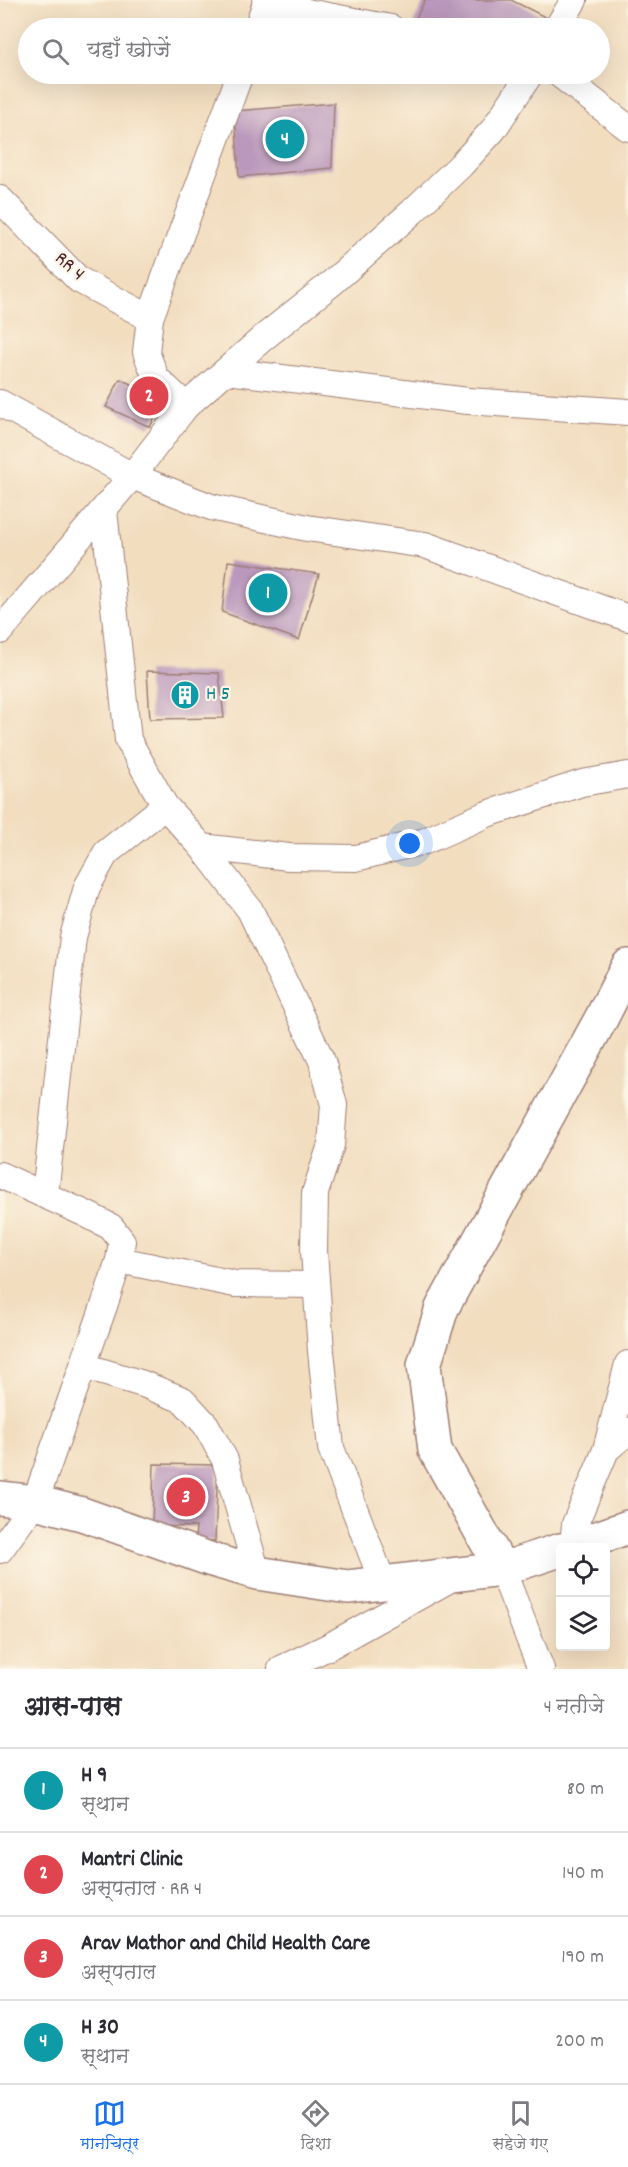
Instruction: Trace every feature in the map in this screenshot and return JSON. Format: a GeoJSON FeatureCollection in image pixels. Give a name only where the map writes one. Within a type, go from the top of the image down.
{"type":"FeatureCollection","features":[{"type":"Feature","properties":{"kind":"street"},"geometry":{"type":"LineString","coordinates":[[563,18],[574,0]]}},
{"type":"Feature","properties":{"kind":"street"},"geometry":{"type":"LineString","coordinates":[[260,18],[266,2],[343,18]]}},
{"type":"Feature","properties":{"kind":"street"},"geometry":{"type":"LineString","coordinates":[[186,406],[156,378],[146,352],[150,318],[236,84]]}},
{"type":"Feature","properties":{"kind":"street"},"geometry":{"type":"LineString","coordinates":[[0,630],[104,510],[186,406],[412,212],[461,165],[493,130],[523,84]]}},
{"type":"Feature","properties":{"kind":"street"},"geometry":{"type":"LineString","coordinates":[[572,84],[628,128]]}},
{"type":"Feature","properties":{"kind":"street","name":"RR 4"},"geometry":{"type":"LineString","coordinates":[[0,199],[79,280],[150,318]]}},
{"type":"Feature","properties":{"kind":"street"},"geometry":{"type":"LineString","coordinates":[[227,371],[468,401],[628,412]]}},
{"type":"Feature","properties":{"kind":"street"},"geometry":{"type":"LineString","coordinates":[[0,403],[132,476],[211,507],[307,528],[424,545],[628,618]]}},
{"type":"Feature","properties":{"kind":"street"},"geometry":{"type":"LineString","coordinates":[[104,510],[128,740],[165,806],[202,847],[250,910],[322,1061],[334,1105],[331,1145],[315,1194],[314,1251],[321,1351],[331,1448],[383,1582]]}},
{"type":"Feature","properties":{"kind":"street"},"geometry":{"type":"LineString","coordinates":[[202,847],[289,857],[356,858],[425,841],[487,814],[582,783],[628,775]]}},
{"type":"Feature","properties":{"kind":"street"},"geometry":{"type":"LineString","coordinates":[[45,1195],[74,937],[87,887],[106,853],[165,806]]}},
{"type":"Feature","properties":{"kind":"street"},"geometry":{"type":"LineString","coordinates":[[541,1669],[502,1569],[435,1450],[424,1365],[442,1308],[628,966]]}},
{"type":"Feature","properties":{"kind":"street"},"geometry":{"type":"LineString","coordinates":[[0,1175],[111,1227],[122,1241],[119,1260],[35,1502],[0,1550]]}},
{"type":"Feature","properties":{"kind":"street"},"geometry":{"type":"LineString","coordinates":[[119,1260],[235,1284],[316,1285]]}},
{"type":"Feature","properties":{"kind":"street"},"geometry":{"type":"LineString","coordinates":[[568,1543],[574,1524],[606,1450],[628,1364]]}},
{"type":"Feature","properties":{"kind":"street"},"geometry":{"type":"LineString","coordinates":[[83,1366],[143,1384],[183,1400],[206,1425],[225,1460],[257,1573]]}},
{"type":"Feature","properties":{"kind":"street"},"geometry":{"type":"LineString","coordinates":[[606,1450],[628,1431]]}},
{"type":"Feature","properties":{"kind":"street"},"geometry":{"type":"LineString","coordinates":[[0,1498],[35,1502],[82,1514],[212,1560],[257,1573],[348,1587],[502,1569],[556,1552]]}},
{"type":"Feature","properties":{"kind":"street"},"geometry":{"type":"LineString","coordinates":[[582,1543],[628,1527]]}},
{"type":"Feature","properties":{"kind":"street"},"geometry":{"type":"LineString","coordinates":[[281,1669],[328,1647],[458,1574]]}},
{"type":"Feature","properties":{"kind":"building"},"geometry":{"type":"Polygon","coordinates":[[[425,0],[511,0],[547,18],[416,18],[425,0]]]}},
{"type":"Feature","properties":{"kind":"building"},"geometry":{"type":"Polygon","coordinates":[[[334,103],[332,168],[239,177],[235,111],[334,103]]]}},
{"type":"Feature","properties":{"kind":"building"},"geometry":{"type":"Polygon","coordinates":[[[120,379],[164,399],[150,427],[106,407],[120,379]]]}},
{"type":"Feature","properties":{"kind":"building"},"geometry":{"type":"Polygon","coordinates":[[[228,561],[319,574],[299,640],[222,612],[228,561]]]}},
{"type":"Feature","properties":{"kind":"building","name":"H 5"},"geometry":{"type":"Polygon","coordinates":[[[147,671],[219,673],[224,718],[150,719],[147,671]]]}},
{"type":"Feature","properties":{"kind":"building"},"geometry":{"type":"Polygon","coordinates":[[[154,1464],[218,1465],[215,1541],[195,1540],[196,1527],[152,1526],[154,1464]]]}},
{"type":"Feature","properties":{"kind":"place","name":"H 30"},"geometry":{"type":"Point","coordinates":[285,139]}},
{"type":"Feature","properties":{"kind":"place","name":"Mantri Clinic"},"geometry":{"type":"Point","coordinates":[149,396]}},
{"type":"Feature","properties":{"kind":"place","name":"H 9"},"geometry":{"type":"Point","coordinates":[268,593]}},
{"type":"Feature","properties":{"kind":"place","name":"H 5"},"geometry":{"type":"Point","coordinates":[185,695]}},
{"type":"Feature","properties":{"kind":"place","name":"Arav Mathor and Child Health Care"},"geometry":{"type":"Point","coordinates":[186,1497]}}]}
